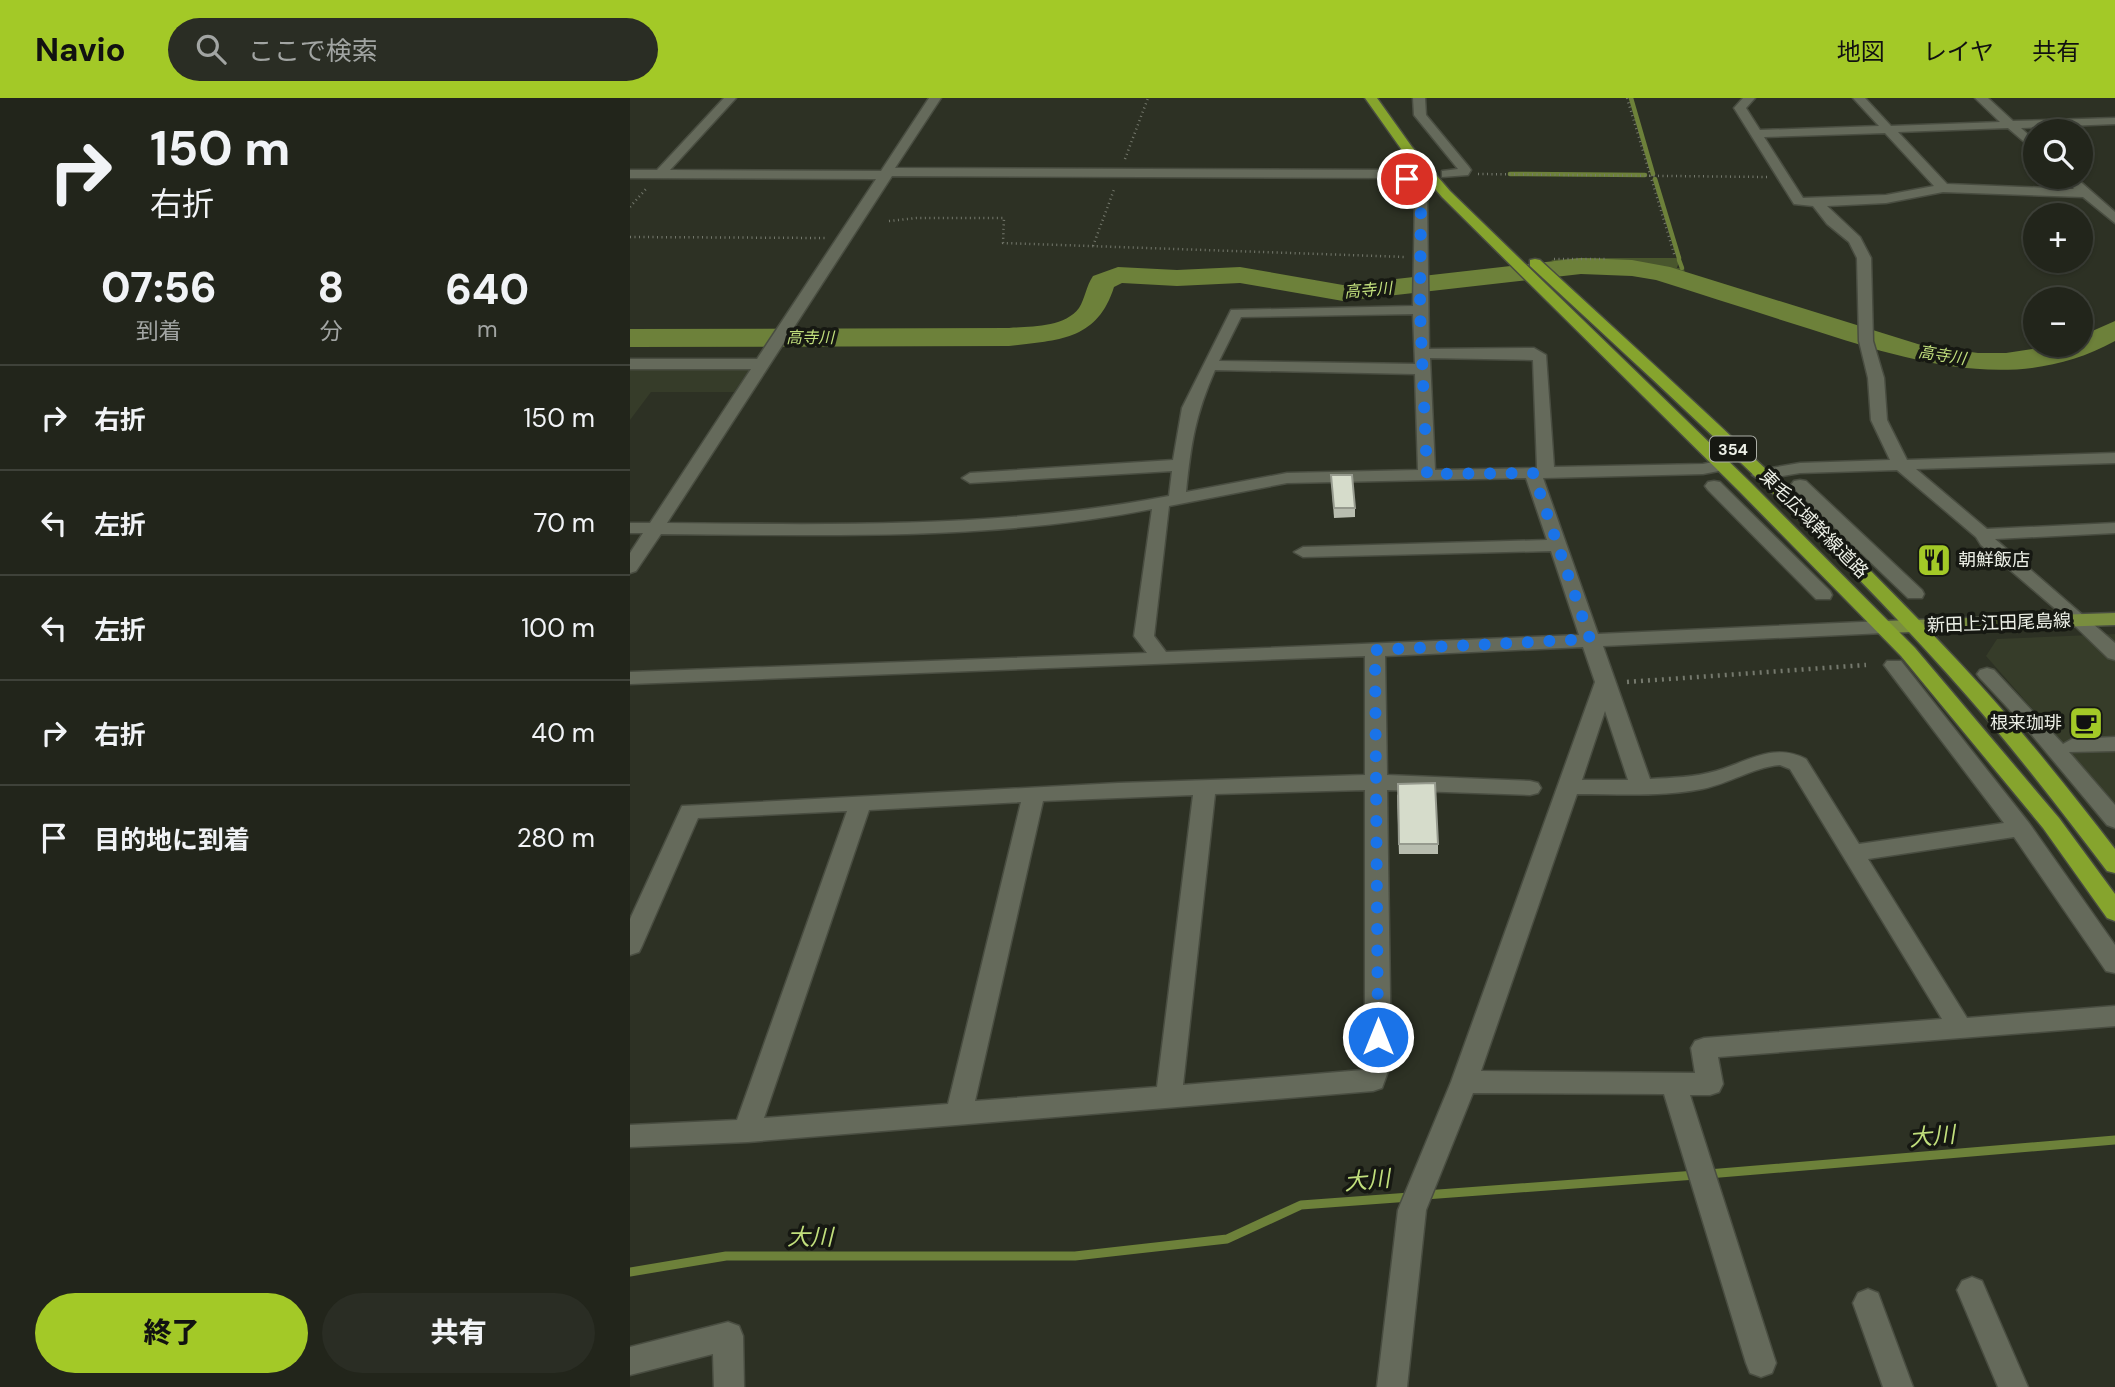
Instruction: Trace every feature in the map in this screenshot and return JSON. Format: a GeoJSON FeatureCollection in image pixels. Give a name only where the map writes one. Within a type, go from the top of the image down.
{"type":"FeatureCollection","features":[{"type":"Feature","properties":{"kind":"highway","name":"東毛広域幹線道路"},"geometry":{"type":"LineString","coordinates":[[1371,98],[1428,175],[1760,475],[1882,593],[2026,752],[2115,865]]}},
{"type":"Feature","properties":{"kind":"highway","name":"東毛広域幹線道路"},"geometry":{"type":"LineString","coordinates":[[1386,98],[1446,174],[1533,271],[1884,627],[1990,747],[2051,823],[2113,910]]}},
{"type":"Feature","properties":{"kind":"main road","name":"新田上江田尾島線"},"geometry":{"type":"LineString","coordinates":[[1884,627],[2115,619]]}},
{"type":"Feature","properties":{"kind":"street"},"geometry":{"type":"LineString","coordinates":[[660,174],[730,98]]}},
{"type":"Feature","properties":{"kind":"street"},"geometry":{"type":"LineString","coordinates":[[630,567],[935,98]]}},
{"type":"Feature","properties":{"kind":"street"},"geometry":{"type":"LineString","coordinates":[[1419,98],[1420,115],[1464,172]]}},
{"type":"Feature","properties":{"kind":"street"},"geometry":{"type":"LineString","coordinates":[[1749,98],[1740,108],[1799,201],[1817,203],[1886,199],[1943,188],[2085,193]]}},
{"type":"Feature","properties":{"kind":"street"},"geometry":{"type":"LineString","coordinates":[[1859,98],[1943,188]]}},
{"type":"Feature","properties":{"kind":"street"},"geometry":{"type":"LineString","coordinates":[[1981,98],[2023,136]]}},
{"type":"Feature","properties":{"kind":"street"},"geometry":{"type":"LineString","coordinates":[[1755,134],[2115,121]]}},
{"type":"Feature","properties":{"kind":"street"},"geometry":{"type":"LineString","coordinates":[[1446,174],[1464,172]]}},
{"type":"Feature","properties":{"kind":"street"},"geometry":{"type":"LineString","coordinates":[[630,174],[1428,175]]}},
{"type":"Feature","properties":{"kind":"street"},"geometry":{"type":"LineString","coordinates":[[1409,177],[1407,179],[1421,195],[1420,310],[1427,474]]}},
{"type":"Feature","properties":{"kind":"street"},"geometry":{"type":"LineString","coordinates":[[2081,189],[2115,219]]}},
{"type":"Feature","properties":{"kind":"street"},"geometry":{"type":"LineString","coordinates":[[1817,203],[1832,221],[1855,240],[1864,258],[1866,337],[1876,378],[1880,420],[1902,466],[1984,534],[2115,528]]}},
{"type":"Feature","properties":{"kind":"street"},"geometry":{"type":"LineString","coordinates":[[1161,657],[1144,636],[1161,513],[1180,465],[1191,408],[1209,365],[1236,313],[1420,310]]}},
{"type":"Feature","properties":{"kind":"street"},"geometry":{"type":"LineString","coordinates":[[1209,365],[1312,369],[1534,354],[1541,358],[1539,473],[1557,545],[1641,785]]}},
{"type":"Feature","properties":{"kind":"street"},"geometry":{"type":"LineString","coordinates":[[630,364],[762,364]]}},
{"type":"Feature","properties":{"kind":"street"},"geometry":{"type":"LineString","coordinates":[[1760,475],[1800,468],[2115,458]]}},
{"type":"Feature","properties":{"kind":"street"},"geometry":{"type":"LineString","coordinates":[[970,478],[1180,465]]}},
{"type":"Feature","properties":{"kind":"street"},"geometry":{"type":"LineString","coordinates":[[630,528],[850,530],[1028,522],[1107,513],[1287,478],[1708,468],[1723,465]]}},
{"type":"Feature","properties":{"kind":"street"},"geometry":{"type":"LineString","coordinates":[[1800,485],[1915,594]]}},
{"type":"Feature","properties":{"kind":"street"},"geometry":{"type":"LineString","coordinates":[[1714,486],[1823,595]]}},
{"type":"Feature","properties":{"kind":"street"},"geometry":{"type":"LineString","coordinates":[[1742,513],[1745,505],[1740,499],[1745,487]]}},
{"type":"Feature","properties":{"kind":"street"},"geometry":{"type":"LineString","coordinates":[[1788,502],[1840,522]]}},
{"type":"Feature","properties":{"kind":"street"},"geometry":{"type":"LineString","coordinates":[[1984,534],[1987,541],[2080,620],[2115,654]]}},
{"type":"Feature","properties":{"kind":"street"},"geometry":{"type":"LineString","coordinates":[[1303,552],[1557,545]]}},
{"type":"Feature","properties":{"kind":"street"},"geometry":{"type":"LineString","coordinates":[[1787,558],[1805,564],[1816,573],[1835,576]]}},
{"type":"Feature","properties":{"kind":"street"},"geometry":{"type":"LineString","coordinates":[[1882,593],[1882,573],[1890,570]]}},
{"type":"Feature","properties":{"kind":"street"},"geometry":{"type":"LineString","coordinates":[[630,678],[1375,650],[1884,627]]}},
{"type":"Feature","properties":{"kind":"street"},"geometry":{"type":"LineString","coordinates":[[630,1136],[748,1131],[1373,1080],[1378,1063],[1375,650]]}},
{"type":"Feature","properties":{"kind":"street"},"geometry":{"type":"LineString","coordinates":[[1894,665],[1983,775],[2052,870],[2115,964]]}},
{"type":"Feature","properties":{"kind":"street"},"geometry":{"type":"LineString","coordinates":[[1987,674],[2080,776],[2115,820]]}},
{"type":"Feature","properties":{"kind":"street"},"geometry":{"type":"LineString","coordinates":[[1390,1386],[1412,1210],[1464,1082],[1605,683]]}},
{"type":"Feature","properties":{"kind":"street"},"geometry":{"type":"LineString","coordinates":[[2071,746],[2115,744]]}},
{"type":"Feature","properties":{"kind":"street"},"geometry":{"type":"LineString","coordinates":[[1983,775],[1987,768],[1983,756],[1990,747]]}},
{"type":"Feature","properties":{"kind":"street"},"geometry":{"type":"LineString","coordinates":[[2026,752],[2046,758],[2061,769],[2080,776]]}},
{"type":"Feature","properties":{"kind":"street"},"geometry":{"type":"LineString","coordinates":[[1570,787],[1693,783],[1724,776],[1780,756],[1791,759],[1798,764],[1854,853],[1960,1028]]}},
{"type":"Feature","properties":{"kind":"street"},"geometry":{"type":"LineString","coordinates":[[630,946],[690,811],[1034,794],[1377,782],[1530,788]]}},
{"type":"Feature","properties":{"kind":"street"},"geometry":{"type":"LineString","coordinates":[[1169,1095],[1205,788]]}},
{"type":"Feature","properties":{"kind":"street"},"geometry":{"type":"LineString","coordinates":[[959,1113],[1034,794]]}},
{"type":"Feature","properties":{"kind":"street"},"geometry":{"type":"LineString","coordinates":[[748,1131],[751,1115],[861,803]]}},
{"type":"Feature","properties":{"kind":"street"},"geometry":{"type":"LineString","coordinates":[[1854,853],[2021,828]]}},
{"type":"Feature","properties":{"kind":"street"},"geometry":{"type":"LineString","coordinates":[[2052,870],[2113,910]]}},
{"type":"Feature","properties":{"kind":"street"},"geometry":{"type":"LineString","coordinates":[[1464,1082],[1710,1084],[1704,1048],[2115,1016]]}},
{"type":"Feature","properties":{"kind":"street"},"geometry":{"type":"LineString","coordinates":[[1674,1084],[1761,1363]]}},
{"type":"Feature","properties":{"kind":"street"},"geometry":{"type":"LineString","coordinates":[[1972,1290],[2014,1387]]}},
{"type":"Feature","properties":{"kind":"street"},"geometry":{"type":"LineString","coordinates":[[1868,1303],[1898,1387]]}},
{"type":"Feature","properties":{"kind":"street"},"geometry":{"type":"LineString","coordinates":[[630,1361],[728,1336],[729,1387]]}},
{"type":"Feature","properties":{"kind":"path"},"geometry":{"type":"LineString","coordinates":[[1094,246],[1148,98]]}},
{"type":"Feature","properties":{"kind":"path"},"geometry":{"type":"LineString","coordinates":[[1627,98],[1675,257]]}},
{"type":"Feature","properties":{"kind":"path"},"geometry":{"type":"LineString","coordinates":[[1464,172],[1782,177]]}},
{"type":"Feature","properties":{"kind":"path"},"geometry":{"type":"LineString","coordinates":[[889,221],[916,218],[1004,218],[1003,243],[1420,257]]}},
{"type":"Feature","properties":{"kind":"path"},"geometry":{"type":"LineString","coordinates":[[630,237],[845,238]]}},
{"type":"Feature","properties":{"kind":"path"},"geometry":{"type":"LineString","coordinates":[[1580,259],[1606,259]]}},
{"type":"Feature","properties":{"kind":"path"},"geometry":{"type":"LineString","coordinates":[[1605,683],[1866,665]]}},
{"type":"Feature","properties":{"kind":"shaded area"},"geometry":{"type":"Polygon","coordinates":[[[630,366],[751,367],[734,392],[651,392],[630,420],[630,366]]]}},
{"type":"Feature","properties":{"kind":"shaded area"},"geometry":{"type":"Polygon","coordinates":[[[2115,634],[2115,803],[1986,656],[1997,639],[2115,634]]]}},
{"type":"Feature","properties":{"kind":"green space"},"geometry":{"type":"Polygon","coordinates":[[[1680,258],[1677,268],[1684,268],[1685,274],[1857,326],[1856,330],[1747,294],[1672,274],[1597,264],[1559,266],[1551,260],[1680,258]]]}},
{"type":"Feature","properties":{"kind":"building"},"geometry":{"type":"Polygon","coordinates":[[[1331,475],[1352,475],[1355,508],[1334,508],[1331,475]]]}},
{"type":"Feature","properties":{"kind":"building"},"geometry":{"type":"Polygon","coordinates":[[[1435,783],[1438,844],[1399,844],[1398,784],[1435,783]]]}},
{"type":"Feature","properties":{"kind":"waterway"},"geometry":{"type":"LineString","coordinates":[[1631,98],[1653,174]]}},
{"type":"Feature","properties":{"kind":"waterway"},"geometry":{"type":"LineString","coordinates":[[1510,174],[1645,175]]}},
{"type":"Feature","properties":{"kind":"waterway"},"geometry":{"type":"LineString","coordinates":[[1655,179],[1679,258]]}},
{"type":"Feature","properties":{"kind":"waterway"},"geometry":{"type":"LineString","coordinates":[[1679,260],[1682,268]]}},
{"type":"Feature","properties":{"kind":"waterway","name":"高寺川"},"geometry":{"type":"LineString","coordinates":[[630,338],[1009,337],[1052,332],[1082,320],[1091,310],[1102,282],[1118,275],[1177,278],[1240,275],[1343,293],[1581,266],[1632,268],[1661,273],[1892,346],[1949,359],[1978,362],[2034,360],[2089,344],[2115,329]]}},
{"type":"Feature","properties":{"kind":"waterway","name":"大川"},"geometry":{"type":"LineString","coordinates":[[1708,1174],[2115,1140]]}},
{"type":"Feature","properties":{"kind":"waterway","name":"大川"},"geometry":{"type":"LineString","coordinates":[[1425,1195],[1696,1175]]}},
{"type":"Feature","properties":{"kind":"waterway","name":"大川"},"geometry":{"type":"LineString","coordinates":[[630,1272],[726,1256],[1075,1256],[1227,1239],[1301,1205],[1410,1197]]}},
{"type":"Feature","properties":{"kind":"place","name":"朝鮮飯店"},"geometry":{"type":"Point","coordinates":[1934,560]}},
{"type":"Feature","properties":{"kind":"place","name":"根来珈琲"},"geometry":{"type":"Point","coordinates":[2086,723]}},
{"type":"Feature","properties":{"kind":"route"},"geometry":{"type":"LineString","coordinates":[[1378,1037],[1375,650],[1590,639],[1533,473],[1427,474],[1420,310],[1421,195],[1407,179]]}}]}
